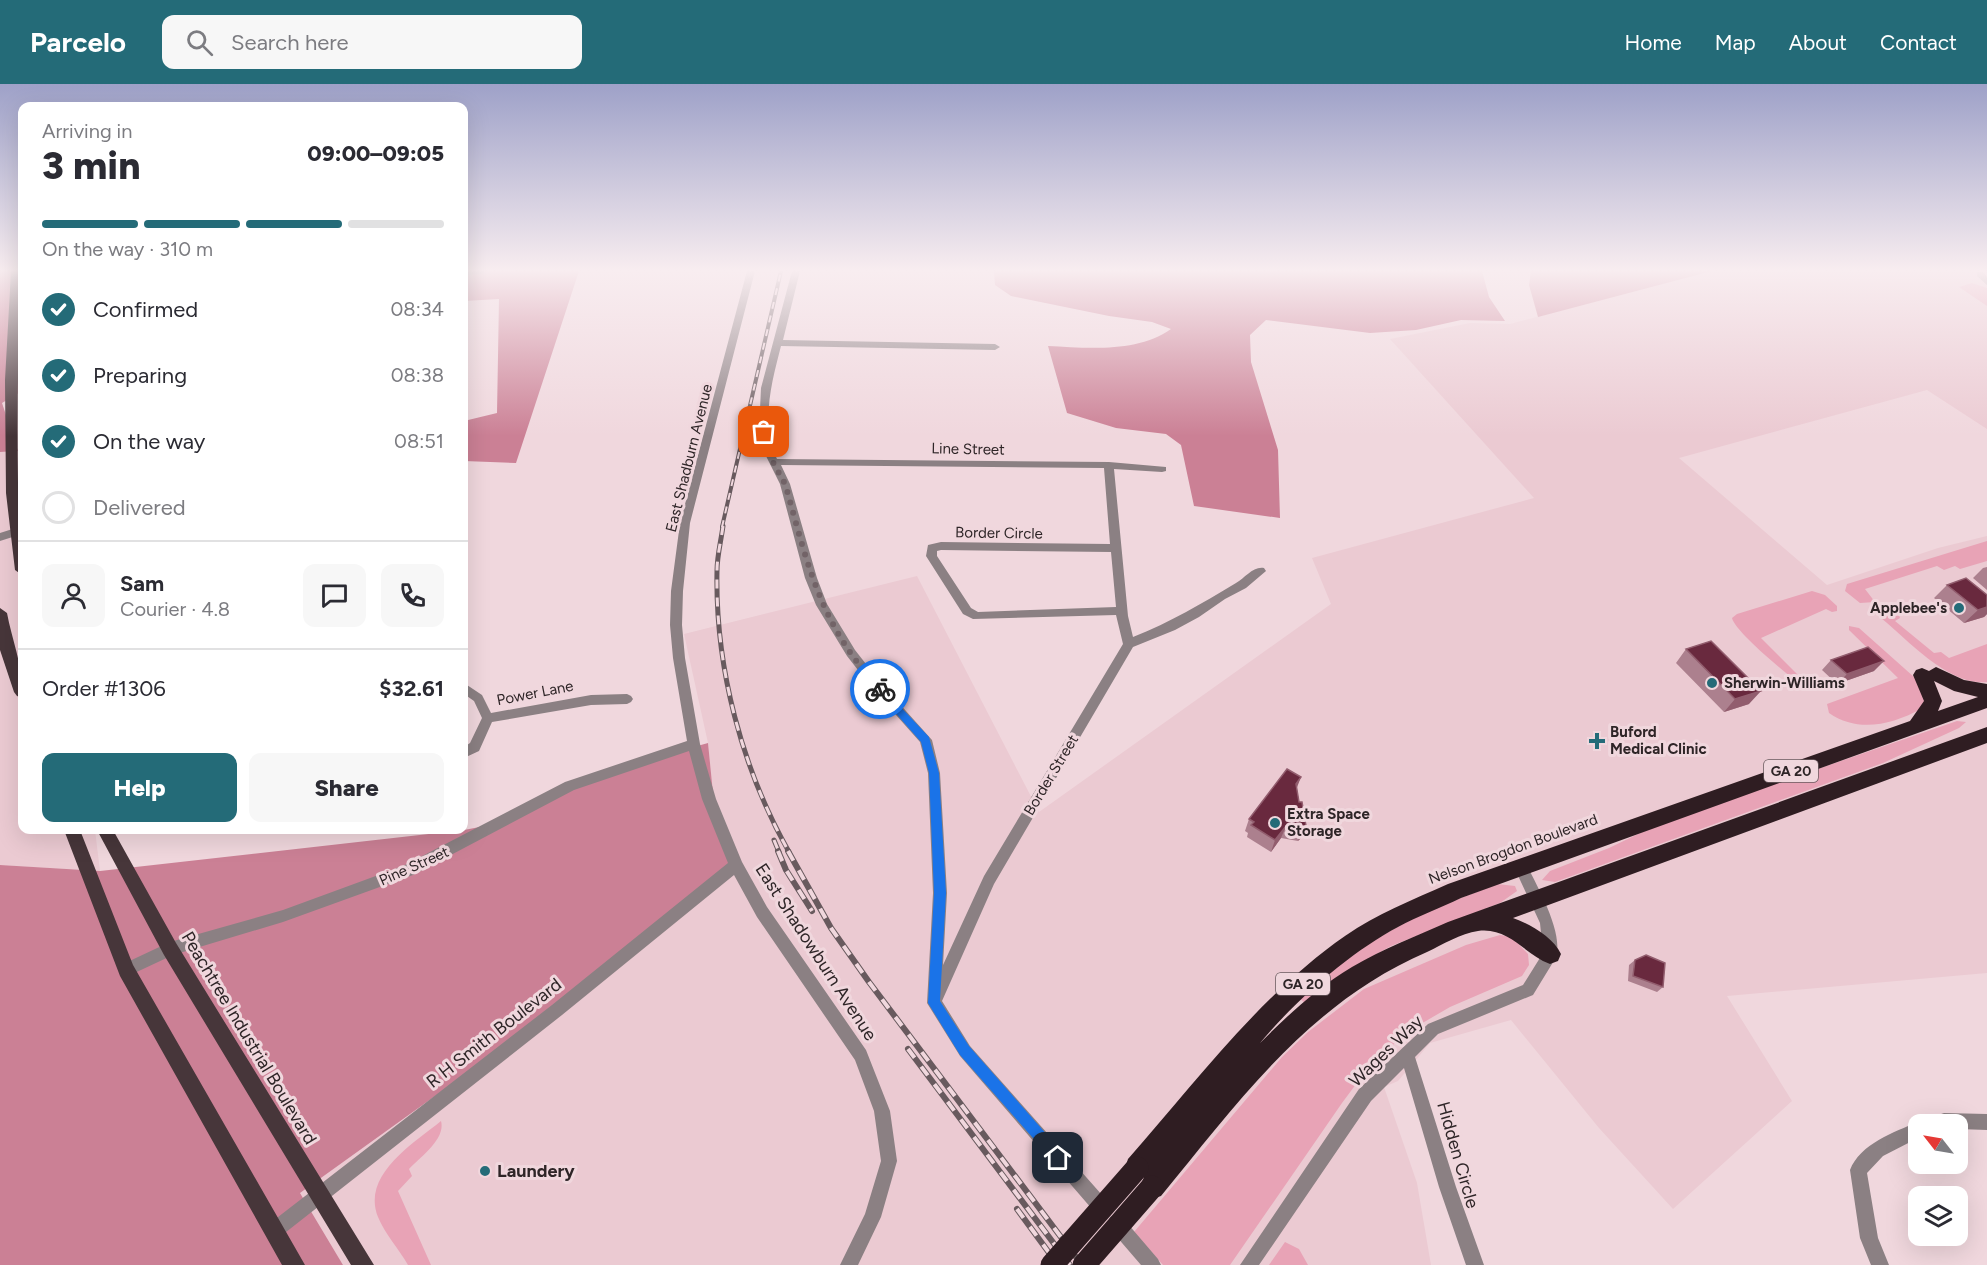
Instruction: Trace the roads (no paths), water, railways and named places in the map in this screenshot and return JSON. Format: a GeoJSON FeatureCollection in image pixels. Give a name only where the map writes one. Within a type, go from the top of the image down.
{"type":"FeatureCollection","features":[{"type":"Feature","properties":{"kind":"highway"},"geometry":{"type":"LineString","coordinates":[[1916,726],[1928,713],[1933,701],[1929,675],[1960,686],[1987,691]]}},
{"type":"Feature","properties":{"kind":"highway","name":"Nelson Brogdon Boulevard"},"geometry":{"type":"LineString","coordinates":[[1144,1177],[1276,1007],[1352,944],[1390,920],[1455,891],[1987,701]]}},
{"type":"Feature","properties":{"kind":"highway","name":"GA 20"},"geometry":{"type":"LineString","coordinates":[[1052,1265],[1144,1177],[1283,1035],[1345,984],[1410,948],[1472,923],[1987,735]]}},
{"type":"Feature","properties":{"kind":"highway"},"geometry":{"type":"LineString","coordinates":[[1472,923],[1495,922],[1508,925],[1523,932],[1550,954]]}},
{"type":"Feature","properties":{"kind":"highway","name":"GA 20"},"geometry":{"type":"LineString","coordinates":[[1084,1265],[1144,1177]]}},
{"type":"Feature","properties":{"kind":"main road"},"geometry":{"type":"LineString","coordinates":[[16,326],[17,396],[12,493],[18,517]]}},
{"type":"Feature","properties":{"kind":"main road"},"geometry":{"type":"LineString","coordinates":[[0,613],[6,645],[18,680]]}},
{"type":"Feature","properties":{"kind":"main road"},"geometry":{"type":"LineString","coordinates":[[74,834],[126,970],[294,1265]]}},
{"type":"Feature","properties":{"kind":"main road","name":"Peachtree Industrial Boulevard"},"geometry":{"type":"LineString","coordinates":[[107,834],[170,949],[363,1265]]}},
{"type":"Feature","properties":{"kind":"street","name":"East Shadburn Avenue"},"geometry":{"type":"LineString","coordinates":[[694,744],[684,690],[676,625],[677,591],[685,524],[737,326]]}},
{"type":"Feature","properties":{"kind":"street"},"geometry":{"type":"LineString","coordinates":[[783,326],[764,400],[764,432],[773,462],[785,484],[808,567],[822,605],[851,653],[926,740],[934,773],[940,893],[934,1003],[965,1050],[1152,1265]]}},
{"type":"Feature","properties":{"kind":"street"},"geometry":{"type":"LineString","coordinates":[[779,344],[995,347]]}},
{"type":"Feature","properties":{"kind":"street","name":"Line Street"},"geometry":{"type":"LineString","coordinates":[[773,462],[1109,465],[1162,469]]}},
{"type":"Feature","properties":{"kind":"street"},"geometry":{"type":"LineString","coordinates":[[1109,465],[1121,610],[1129,644],[1171,627],[1195,614],[1260,571]]}},
{"type":"Feature","properties":{"kind":"street"},"geometry":{"type":"LineString","coordinates":[[0,537],[18,530]]}},
{"type":"Feature","properties":{"kind":"street","name":"Border Circle"},"geometry":{"type":"LineString","coordinates":[[1115,548],[941,546],[932,548],[932,556],[967,611],[976,616],[1121,610]]}},
{"type":"Feature","properties":{"kind":"street","name":"Border Street"},"geometry":{"type":"LineString","coordinates":[[934,1003],[989,880],[1129,644]]}},
{"type":"Feature","properties":{"kind":"street","name":"Power Lane"},"geometry":{"type":"LineString","coordinates":[[468,691],[478,698],[488,718],[520,714],[571,702],[627,699]]}},
{"type":"Feature","properties":{"kind":"street"},"geometry":{"type":"LineString","coordinates":[[468,751],[475,747],[488,718]]}},
{"type":"Feature","properties":{"kind":"street","name":"East Shadowburn Avenue"},"geometry":{"type":"LineString","coordinates":[[694,744],[709,799],[736,865],[762,912],[861,1055],[882,1111],[889,1161],[873,1217],[849,1265]]}},
{"type":"Feature","properties":{"kind":"street","name":"Pine Street"},"geometry":{"type":"LineString","coordinates":[[126,970],[170,949],[283,916],[408,871],[570,786],[694,744]]}},
{"type":"Feature","properties":{"kind":"street","name":"R H Smith Boulevard"},"geometry":{"type":"LineString","coordinates":[[275,1230],[321,1196],[736,865]]}},
{"type":"Feature","properties":{"kind":"street"},"geometry":{"type":"LineString","coordinates":[[1521,867],[1547,923],[1550,954]]}},
{"type":"Feature","properties":{"kind":"street","name":"Wages Way"},"geometry":{"type":"LineString","coordinates":[[1250,1265],[1365,1095],[1433,1029],[1528,990],[1550,954]]}},
{"type":"Feature","properties":{"kind":"street","name":"Hidden Circle"},"geometry":{"type":"LineString","coordinates":[[1407,1055],[1458,1224],[1474,1265]]}},
{"type":"Feature","properties":{"kind":"street"},"geometry":{"type":"LineString","coordinates":[[1968,1122],[1987,1122]]}},
{"type":"Feature","properties":{"kind":"street"},"geometry":{"type":"LineString","coordinates":[[1880,1265],[1869,1238],[1858,1170],[1877,1150],[1908,1135]]}},
{"type":"Feature","properties":{"kind":"railway"},"geometry":{"type":"LineString","coordinates":[[722,527],[768,326]]}},
{"type":"Feature","properties":{"kind":"railway"},"geometry":{"type":"LineString","coordinates":[[723,526],[717,565],[718,607],[727,680],[745,752],[772,820],[789,852]]}},
{"type":"Feature","properties":{"kind":"railway"},"geometry":{"type":"LineString","coordinates":[[774,840],[779,852]]}},
{"type":"Feature","properties":{"kind":"railway"},"geometry":{"type":"LineString","coordinates":[[778,851],[786,870],[812,911]]}},
{"type":"Feature","properties":{"kind":"railway"},"geometry":{"type":"LineString","coordinates":[[788,851],[831,928],[869,982],[1082,1265]]}},
{"type":"Feature","properties":{"kind":"railway"},"geometry":{"type":"LineString","coordinates":[[908,1049],[1070,1265]]}},
{"type":"Feature","properties":{"kind":"railway"},"geometry":{"type":"LineString","coordinates":[[1017,1209],[1058,1265]]}},
{"type":"Feature","properties":{"kind":"place","name":"Applebee's"},"geometry":{"type":"Point","coordinates":[1959,608]}},
{"type":"Feature","properties":{"kind":"place","name":"Sherwin-Williams"},"geometry":{"type":"Point","coordinates":[1712,683]}},
{"type":"Feature","properties":{"kind":"place","name":"Buford Medical Clinic"},"geometry":{"type":"Point","coordinates":[1597,741]}},
{"type":"Feature","properties":{"kind":"place","name":"Extra Space Storage"},"geometry":{"type":"Point","coordinates":[1275,823]}},
{"type":"Feature","properties":{"kind":"place","name":"Laundery"},"geometry":{"type":"Point","coordinates":[485,1171]}}]}
